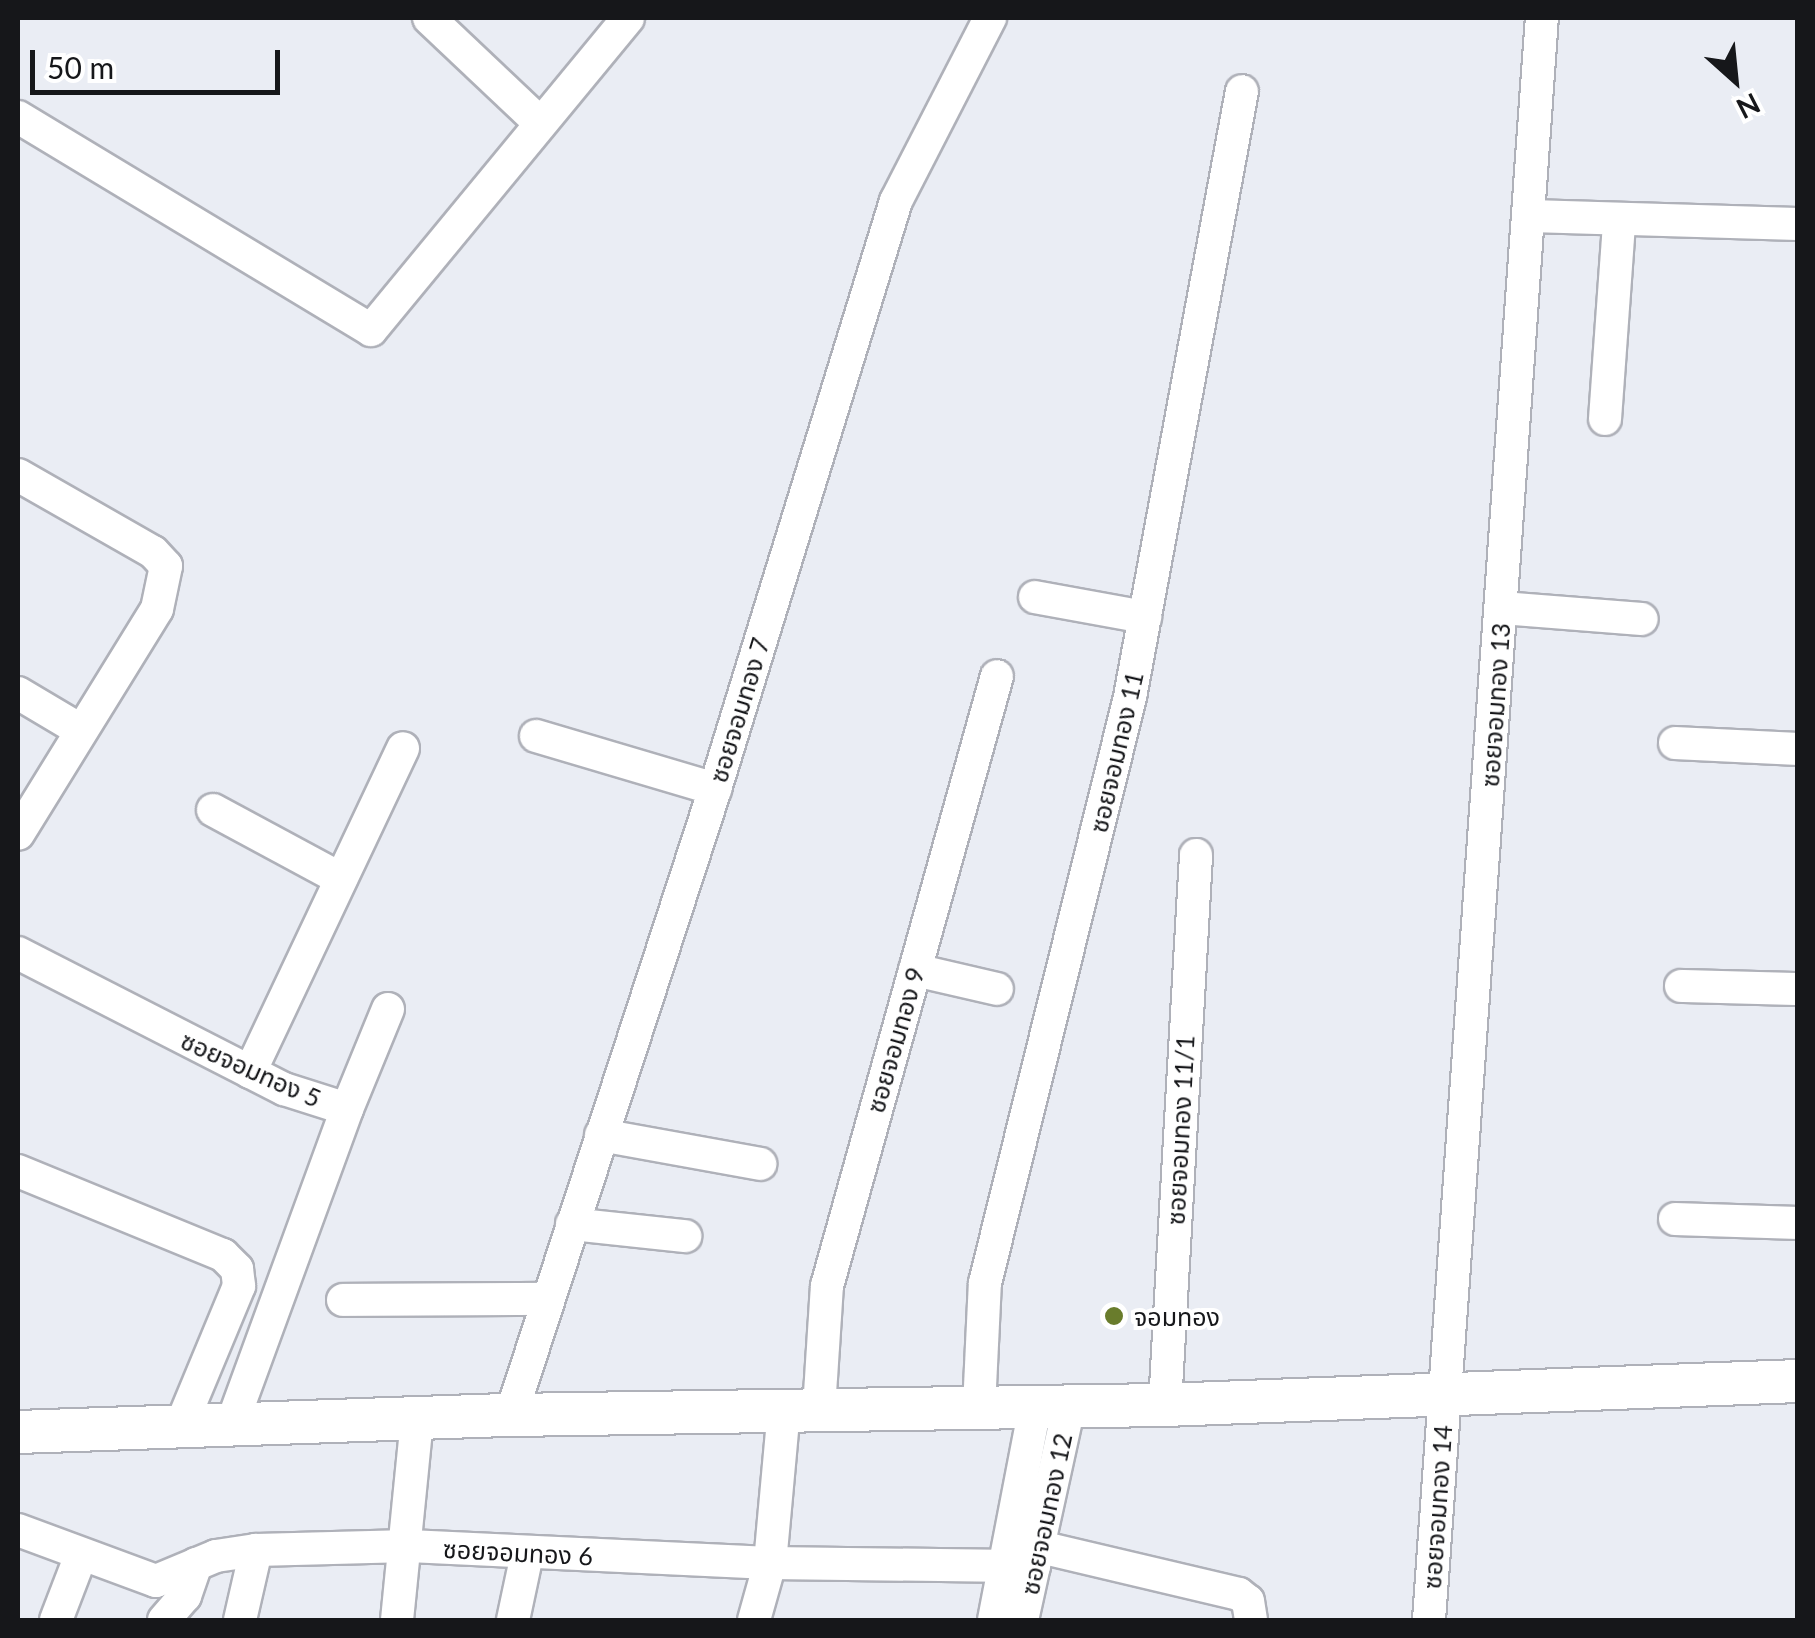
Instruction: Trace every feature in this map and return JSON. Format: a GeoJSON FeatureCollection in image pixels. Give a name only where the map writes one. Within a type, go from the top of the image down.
{"type":"FeatureCollection","features":[{"type":"Feature","properties":{"kind":"main road"},"geometry":{"type":"LineString","coordinates":[[18,1432],[511,1414],[1165,1405],[1798,1382]]}},
{"type":"Feature","properties":{"kind":"street"},"geometry":{"type":"LineString","coordinates":[[429,18],[540,123]]}},
{"type":"Feature","properties":{"kind":"street"},"geometry":{"type":"LineString","coordinates":[[18,117],[371,330],[628,18]]}},
{"type":"Feature","properties":{"kind":"street","name":"ซอยจอมทอง 7"},"geometry":{"type":"LineString","coordinates":[[511,1414],[715,789],[896,201],[990,18]]}},
{"type":"Feature","properties":{"kind":"street","name":"ซอยจอมทอง 13"},"geometry":{"type":"LineString","coordinates":[[1446,1393],[1542,18]]}},
{"type":"Feature","properties":{"kind":"street","name":"ซอยจอมทอง 11"},"geometry":{"type":"LineString","coordinates":[[980,1408],[985,1283],[1115,762],[1242,91]]}},
{"type":"Feature","properties":{"kind":"street"},"geometry":{"type":"LineString","coordinates":[[1530,216],[1619,222],[1798,224]]}},
{"type":"Feature","properties":{"kind":"street"},"geometry":{"type":"LineString","coordinates":[[1605,420],[1619,222]]}},
{"type":"Feature","properties":{"kind":"street"},"geometry":{"type":"LineString","coordinates":[[18,474],[153,552],[166,566],[156,609],[18,834]]}},
{"type":"Feature","properties":{"kind":"street"},"geometry":{"type":"LineString","coordinates":[[1035,598],[1145,616]]}},
{"type":"Feature","properties":{"kind":"street"},"geometry":{"type":"LineString","coordinates":[[1502,608],[1642,619]]}},
{"type":"Feature","properties":{"kind":"street","name":"ซอยจอมทอง 9"},"geometry":{"type":"LineString","coordinates":[[754,1620],[770,1563],[827,1286],[997,676]]}},
{"type":"Feature","properties":{"kind":"street"},"geometry":{"type":"LineString","coordinates":[[18,693],[80,730]]}},
{"type":"Feature","properties":{"kind":"street"},"geometry":{"type":"LineString","coordinates":[[536,736],[715,789]]}},
{"type":"Feature","properties":{"kind":"street"},"geometry":{"type":"LineString","coordinates":[[1675,744],[1798,749]]}},
{"type":"Feature","properties":{"kind":"street"},"geometry":{"type":"LineString","coordinates":[[250,1072],[403,748]]}},
{"type":"Feature","properties":{"kind":"street"},"geometry":{"type":"LineString","coordinates":[[213,810],[341,879]]}},
{"type":"Feature","properties":{"kind":"street","name":"ซอยจอมทอง 11/1"},"geometry":{"type":"LineString","coordinates":[[1165,1405],[1196,855]]}},
{"type":"Feature","properties":{"kind":"street","name":"ซอยจอมทอง 5"},"geometry":{"type":"LineString","coordinates":[[18,954],[250,1072],[347,1109],[231,1426]]}},
{"type":"Feature","properties":{"kind":"street"},"geometry":{"type":"LineString","coordinates":[[916,970],[997,989]]}},
{"type":"Feature","properties":{"kind":"street"},"geometry":{"type":"LineString","coordinates":[[1681,986],[1798,990]]}},
{"type":"Feature","properties":{"kind":"street"},"geometry":{"type":"LineString","coordinates":[[347,1109],[388,1009]]}},
{"type":"Feature","properties":{"kind":"street"},"geometry":{"type":"LineString","coordinates":[[600,1136],[760,1164]]}},
{"type":"Feature","properties":{"kind":"street"},"geometry":{"type":"LineString","coordinates":[[18,1170],[223,1254],[237,1269],[239,1286],[180,1428]]}},
{"type":"Feature","properties":{"kind":"street"},"geometry":{"type":"LineString","coordinates":[[1674,1219],[1798,1223]]}},
{"type":"Feature","properties":{"kind":"street"},"geometry":{"type":"LineString","coordinates":[[572,1224],[685,1236]]}},
{"type":"Feature","properties":{"kind":"street"},"geometry":{"type":"LineString","coordinates":[[343,1300],[548,1298]]}},
{"type":"Feature","properties":{"kind":"street","name":"ซอยจอมทอง 14"},"geometry":{"type":"LineString","coordinates":[[1429,1620],[1446,1393]]}},
{"type":"Feature","properties":{"kind":"street","name":"ซอยจอมทอง 12"},"geometry":{"type":"LineString","coordinates":[[1022,1620],[1027,1560],[1052,1407]]}},
{"type":"Feature","properties":{"kind":"street"},"geometry":{"type":"LineString","coordinates":[[397,1620],[409,1546],[417,1418]]}},
{"type":"Feature","properties":{"kind":"street","name":"ซอยจอมทอง 6"},"geometry":{"type":"LineString","coordinates":[[18,1530],[156,1580],[196,1564],[256,1550],[409,1546],[770,1563],[1027,1560],[1239,1594],[1248,1601],[1251,1620]]}},
{"type":"Feature","properties":{"kind":"street"},"geometry":{"type":"LineString","coordinates":[[240,1620],[256,1550]]}},
{"type":"Feature","properties":{"kind":"street"},"geometry":{"type":"LineString","coordinates":[[513,1620],[527,1554]]}},
{"type":"Feature","properties":{"kind":"street"},"geometry":{"type":"LineString","coordinates":[[56,1620],[81,1555]]}},
{"type":"Feature","properties":{"kind":"street"},"geometry":{"type":"LineString","coordinates":[[994,1620],[1027,1560]]}},
{"type":"Feature","properties":{"kind":"street"},"geometry":{"type":"LineString","coordinates":[[164,1620],[185,1596],[196,1564]]}},
{"type":"Feature","properties":{"kind":"place","name":"จอมทอง"},"geometry":{"type":"Point","coordinates":[1114,1316]}}]}
